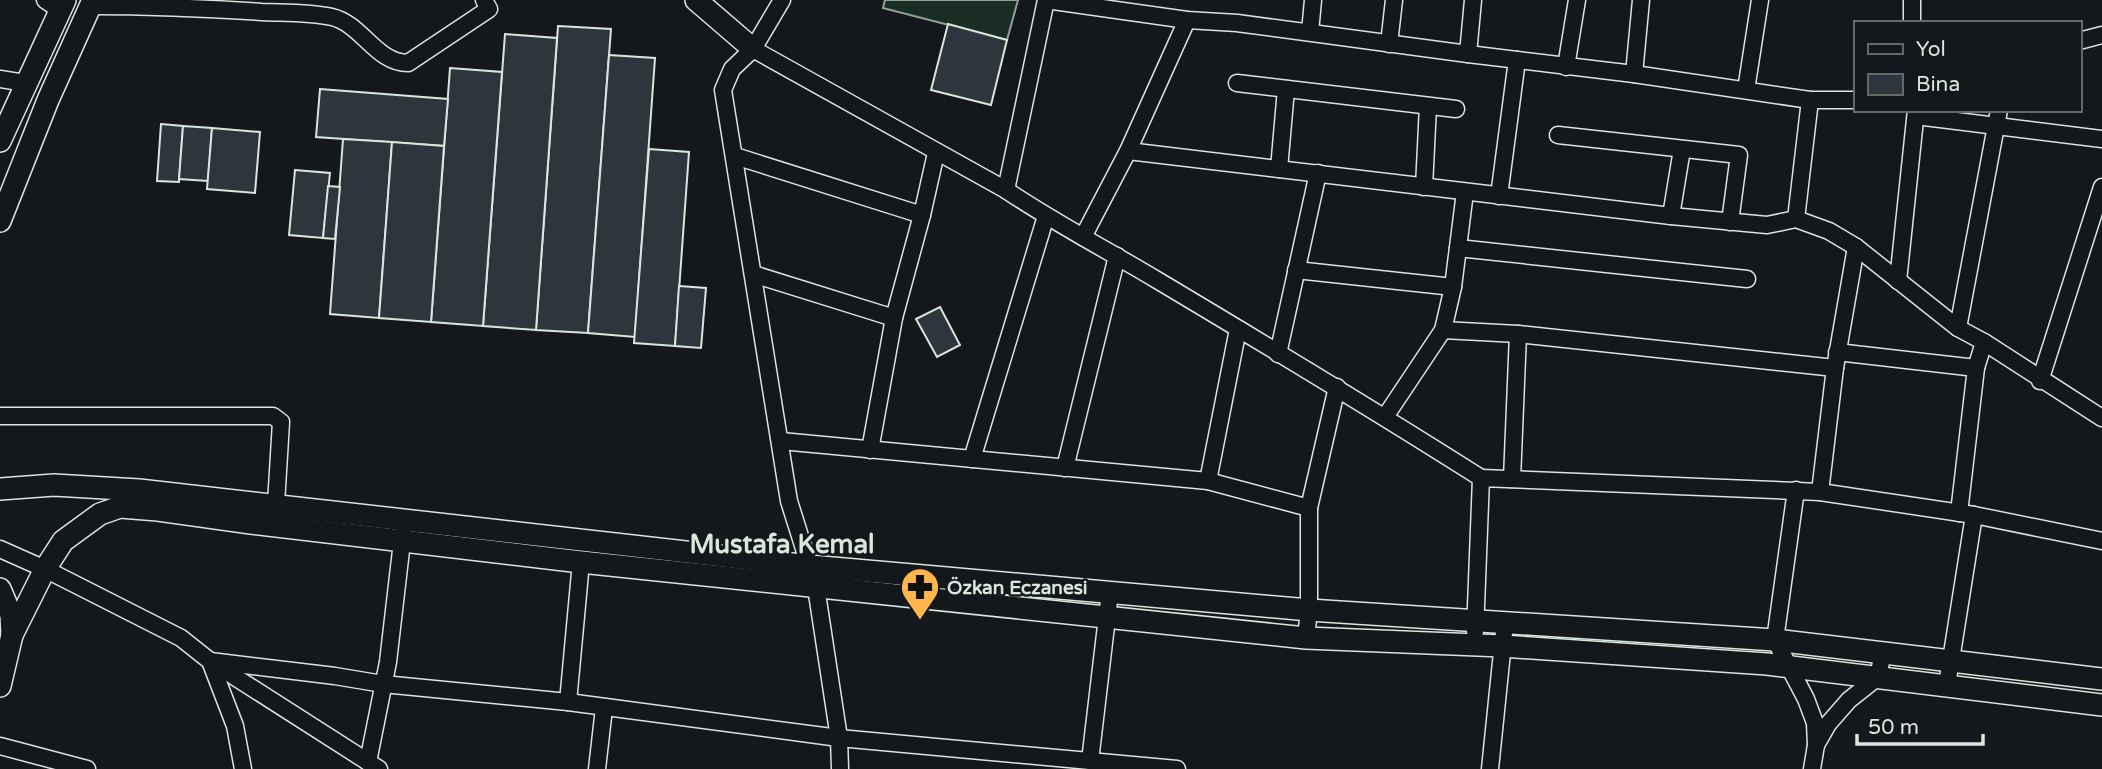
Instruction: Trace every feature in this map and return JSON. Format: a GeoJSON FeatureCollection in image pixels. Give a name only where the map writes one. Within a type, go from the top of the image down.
{"type":"FeatureCollection","features":[{"type":"Feature","properties":{"kind":"street"},"geometry":{"type":"LineString","coordinates":[[275,13],[292,0]]}},
{"type":"Feature","properties":{"kind":"street"},"geometry":{"type":"LineString","coordinates":[[0,221],[48,100],[91,3],[228,5],[275,13],[335,18],[360,33],[395,63],[408,63],[489,9],[484,0]]}},
{"type":"Feature","properties":{"kind":"street"},"geometry":{"type":"LineString","coordinates":[[696,0],[753,49],[1006,190],[1278,354],[1338,387],[1481,478],[1820,492],[1967,514],[2102,541]]}},
{"type":"Feature","properties":{"kind":"street"},"geometry":{"type":"LineString","coordinates":[[782,0],[753,49],[732,69],[723,90],[789,501],[816,587],[839,738],[840,769]]}},
{"type":"Feature","properties":{"kind":"street"},"geometry":{"type":"LineString","coordinates":[[1006,190],[1046,0],[1153,6],[1187,20],[1310,32],[1810,100],[1854,100]]}},
{"type":"Feature","properties":{"kind":"street"},"geometry":{"type":"LineString","coordinates":[[1310,32],[1314,0]]}},
{"type":"Feature","properties":{"kind":"street"},"geometry":{"type":"LineString","coordinates":[[1389,44],[1394,0]]}},
{"type":"Feature","properties":{"kind":"street"},"geometry":{"type":"LineString","coordinates":[[1468,54],[1473,0]]}},
{"type":"Feature","properties":{"kind":"street"},"geometry":{"type":"LineString","coordinates":[[1566,66],[1577,0]]}},
{"type":"Feature","properties":{"kind":"street"},"geometry":{"type":"LineString","coordinates":[[1634,74],[1641,0]]}},
{"type":"Feature","properties":{"kind":"street"},"geometry":{"type":"LineString","coordinates":[[1746,90],[1760,0]]}},
{"type":"Feature","properties":{"kind":"street"},"geometry":{"type":"LineString","coordinates":[[1912,0],[1912,21]]}},
{"type":"Feature","properties":{"kind":"street"},"geometry":{"type":"LineString","coordinates":[[0,141],[57,3]]}},
{"type":"Feature","properties":{"kind":"street"},"geometry":{"type":"LineString","coordinates":[[1083,237],[1128,151],[1187,20]]}},
{"type":"Feature","properties":{"kind":"street"},"geometry":{"type":"LineString","coordinates":[[2081,40],[2102,35]]}},
{"type":"Feature","properties":{"kind":"street"},"geometry":{"type":"LineString","coordinates":[[1499,196],[1517,60]]}},
{"type":"Feature","properties":{"kind":"street"},"geometry":{"type":"LineString","coordinates":[[0,79],[25,83]]}},
{"type":"Feature","properties":{"kind":"street"},"geometry":{"type":"LineString","coordinates":[[1237,83],[1456,109]]}},
{"type":"Feature","properties":{"kind":"street"},"geometry":{"type":"LineString","coordinates":[[1279,169],[1286,89]]}},
{"type":"Feature","properties":{"kind":"street"},"geometry":{"type":"LineString","coordinates":[[1796,219],[1810,100]]}},
{"type":"Feature","properties":{"kind":"street"},"geometry":{"type":"LineString","coordinates":[[1424,187],[1428,106]]}},
{"type":"Feature","properties":{"kind":"street"},"geometry":{"type":"LineString","coordinates":[[1898,281],[1916,113],[1998,119],[2102,139]]}},
{"type":"Feature","properties":{"kind":"street"},"geometry":{"type":"LineString","coordinates":[[1958,328],[1998,119]]}},
{"type":"Feature","properties":{"kind":"street"},"geometry":{"type":"LineString","coordinates":[[1558,135],[1739,155],[1730,222]]}},
{"type":"Feature","properties":{"kind":"street"},"geometry":{"type":"LineString","coordinates":[[1671,216],[1682,149]]}},
{"type":"Feature","properties":{"kind":"street"},"geometry":{"type":"LineString","coordinates":[[1128,151],[1671,216],[1767,225],[1796,219],[1829,231],[1856,247],[1958,328],[2102,418]]}},
{"type":"Feature","properties":{"kind":"street"},"geometry":{"type":"LineString","coordinates":[[870,450],[894,318],[936,153]]}},
{"type":"Feature","properties":{"kind":"street"},"geometry":{"type":"LineString","coordinates":[[735,156],[922,215]]}},
{"type":"Feature","properties":{"kind":"street"},"geometry":{"type":"LineString","coordinates":[[1278,354],[1318,173]]}},
{"type":"Feature","properties":{"kind":"street"},"geometry":{"type":"LineString","coordinates":[[2040,381],[2102,187]]}},
{"type":"Feature","properties":{"kind":"street"},"geometry":{"type":"LineString","coordinates":[[1385,417],[1443,330],[1453,288],[1465,192]]}},
{"type":"Feature","properties":{"kind":"street"},"geometry":{"type":"LineString","coordinates":[[972,459],[1046,216]]}},
{"type":"Feature","properties":{"kind":"street"},"geometry":{"type":"LineString","coordinates":[[1820,492],[1836,360],[1856,247]]}},
{"type":"Feature","properties":{"kind":"street"},"geometry":{"type":"LineString","coordinates":[[1458,248],[1747,279]]}},
{"type":"Feature","properties":{"kind":"street"},"geometry":{"type":"LineString","coordinates":[[1065,468],[1117,256]]}},
{"type":"Feature","properties":{"kind":"street"},"geometry":{"type":"LineString","coordinates":[[1296,270],[1453,288]]}},
{"type":"Feature","properties":{"kind":"street"},"geometry":{"type":"LineString","coordinates":[[753,274],[894,318]]}},
{"type":"Feature","properties":{"kind":"street"},"geometry":{"type":"LineString","coordinates":[[1208,481],[1238,329]]}},
{"type":"Feature","properties":{"kind":"street"},"geometry":{"type":"LineString","coordinates":[[1443,330],[1976,368]]}},
{"type":"Feature","properties":{"kind":"street"},"geometry":{"type":"LineString","coordinates":[[1512,479],[1518,334]]}},
{"type":"Feature","properties":{"kind":"street"},"geometry":{"type":"LineString","coordinates":[[1947,685],[1967,514],[1976,368],[1984,342]]}},
{"type":"Feature","properties":{"kind":"street"},"geometry":{"type":"LineString","coordinates":[[1306,638],[1309,610],[1309,508],[1338,387]]}},
{"type":"Feature","properties":{"kind":"street"},"geometry":{"type":"LineString","coordinates":[[0,416],[273,416],[281,422],[276,504]]}},
{"type":"Feature","properties":{"kind":"street"},"geometry":{"type":"LineString","coordinates":[[781,442],[1208,481],[1309,508]]}},
{"type":"Feature","properties":{"kind":"street"},"geometry":{"type":"LineString","coordinates":[[1474,645],[1481,478]]}},
{"type":"Feature","properties":{"kind":"street"},"geometry":{"type":"LineString","coordinates":[[0,489],[54,485],[139,490],[276,504],[581,562],[1306,638],[1502,646],[1788,666],[2102,705]]}},
{"type":"Feature","properties":{"kind":"street"},"geometry":{"type":"LineString","coordinates":[[1796,490],[1776,640],[1815,723],[1816,745],[1812,769]]}},
{"type":"Feature","properties":{"kind":"street"},"geometry":{"type":"LineString","coordinates":[[0,686],[12,635],[45,569],[63,541],[100,514],[120,507],[1309,610],[1776,640],[2102,678]]}},
{"type":"Feature","properties":{"kind":"street"},"geometry":{"type":"LineString","coordinates":[[0,549],[181,638],[210,661],[374,765],[404,530]]}},
{"type":"Feature","properties":{"kind":"street"},"geometry":{"type":"LineString","coordinates":[[568,702],[581,562]]}},
{"type":"Feature","properties":{"kind":"street"},"geometry":{"type":"LineString","coordinates":[[0,589],[11,615],[12,635]]}},
{"type":"Feature","properties":{"kind":"street"},"geometry":{"type":"LineString","coordinates":[[1090,761],[1110,592]]}},
{"type":"Feature","properties":{"kind":"street"},"geometry":{"type":"LineString","coordinates":[[1490,769],[1505,623]]}},
{"type":"Feature","properties":{"kind":"street"},"geometry":{"type":"LineString","coordinates":[[1816,745],[1828,724],[1849,700],[1878,677],[1883,652]]}},
{"type":"Feature","properties":{"kind":"street"},"geometry":{"type":"LineString","coordinates":[[210,661],[383,684],[568,702],[991,761],[1090,761],[1177,769]]}},
{"type":"Feature","properties":{"kind":"street"},"geometry":{"type":"LineString","coordinates":[[210,661],[235,726],[243,769]]}},
{"type":"Feature","properties":{"kind":"street"},"geometry":{"type":"LineString","coordinates":[[597,769],[604,708]]}},
{"type":"Feature","properties":{"kind":"street"},"geometry":{"type":"LineString","coordinates":[[0,746],[87,769]]}},
{"type":"Feature","properties":{"kind":"green space"},"geometry":{"type":"Polygon","coordinates":[[[885,0],[1018,0],[1007,40],[883,8],[885,0]]]}},
{"type":"Feature","properties":{"kind":"building"},"geometry":{"type":"Polygon","coordinates":[[[948,24],[1007,40],[991,105],[931,90],[948,24]]]}},
{"type":"Feature","properties":{"kind":"building"},"geometry":{"type":"Polygon","coordinates":[[[558,26],[611,29],[588,333],[536,330],[558,26]]]}},
{"type":"Feature","properties":{"kind":"building"},"geometry":{"type":"Polygon","coordinates":[[[505,34],[557,38],[536,330],[483,326],[505,34]]]}},
{"type":"Feature","properties":{"kind":"building"},"geometry":{"type":"Polygon","coordinates":[[[609,55],[655,58],[635,337],[588,333],[609,55]]]}},
{"type":"Feature","properties":{"kind":"building"},"geometry":{"type":"Polygon","coordinates":[[[450,68],[502,72],[483,326],[431,322],[450,68]]]}},
{"type":"Feature","properties":{"kind":"building"},"geometry":{"type":"Polygon","coordinates":[[[320,89],[448,99],[444,146],[316,137],[320,89]]]}},
{"type":"Feature","properties":{"kind":"building"},"geometry":{"type":"Polygon","coordinates":[[[161,124],[183,126],[179,182],[157,181],[161,124]]]}},
{"type":"Feature","properties":{"kind":"building"},"geometry":{"type":"Polygon","coordinates":[[[183,126],[212,128],[208,181],[179,179],[183,126]]]}},
{"type":"Feature","properties":{"kind":"building"},"geometry":{"type":"Polygon","coordinates":[[[212,128],[260,132],[255,193],[207,189],[212,128]]]}},
{"type":"Feature","properties":{"kind":"building"},"geometry":{"type":"Polygon","coordinates":[[[343,139],[392,142],[379,318],[330,314],[343,139]]]}},
{"type":"Feature","properties":{"kind":"building"},"geometry":{"type":"Polygon","coordinates":[[[392,142],[444,146],[431,322],[379,318],[392,142]]]}},
{"type":"Feature","properties":{"kind":"building"},"geometry":{"type":"Polygon","coordinates":[[[649,149],[689,152],[675,346],[634,343],[649,149]]]}},
{"type":"Feature","properties":{"kind":"building"},"geometry":{"type":"Polygon","coordinates":[[[295,170],[330,173],[323,238],[289,235],[295,170]]]}},
{"type":"Feature","properties":{"kind":"building"},"geometry":{"type":"Polygon","coordinates":[[[328,186],[340,187],[335,239],[323,238],[328,186]]]}},
{"type":"Feature","properties":{"kind":"building"},"geometry":{"type":"Polygon","coordinates":[[[679,286],[706,288],[701,348],[675,346],[679,286]]]}},
{"type":"Feature","properties":{"kind":"building"},"geometry":{"type":"Polygon","coordinates":[[[940,307],[960,345],[937,357],[916,319],[940,307]]]}},
{"type":"Feature","properties":{"kind":"place","name":"Özkan Eczanesi"},"geometry":{"type":"Point","coordinates":[920,621]}},
{"type":"Feature","properties":{"kind":"district","name":"Mustafa Kemal"},"geometry":{"type":"Point","coordinates":[782,544]}}]}
